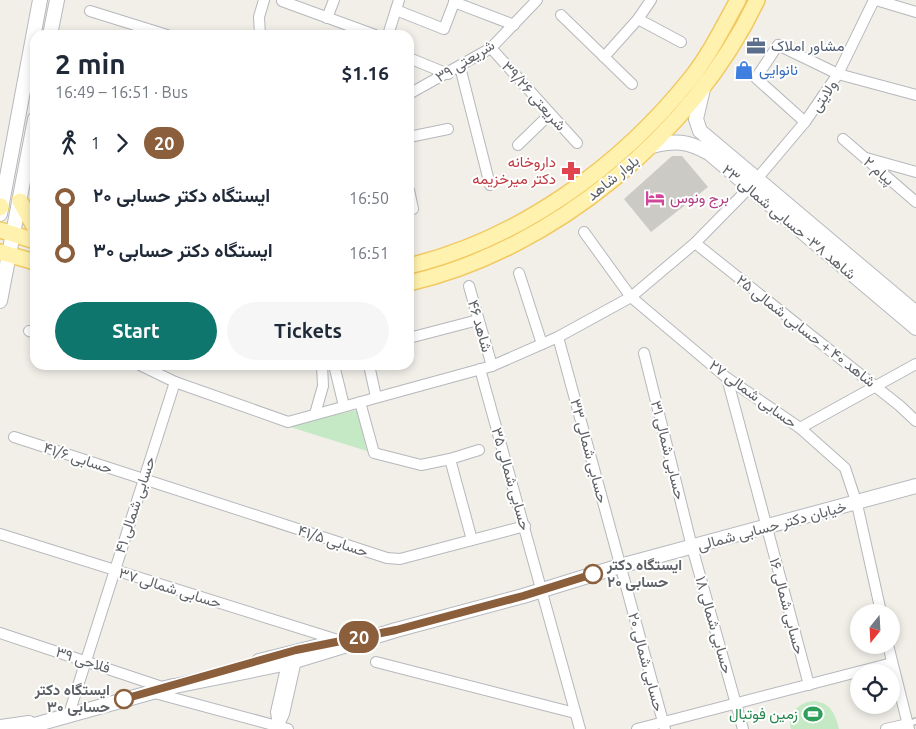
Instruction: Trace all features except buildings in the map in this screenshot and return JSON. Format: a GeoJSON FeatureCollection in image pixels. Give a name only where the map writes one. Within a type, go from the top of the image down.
{"type":"FeatureCollection","features":[{"type":"Feature","properties":{"kind":"main road","name":"بلوار شاهد"},"geometry":{"type":"LineString","coordinates":[[414,264],[479,242],[526,220],[569,192],[606,163],[638,136],[690,78],[713,46],[738,0]]}},
{"type":"Feature","properties":{"kind":"main road","name":"بلوار شاهد"},"geometry":{"type":"LineString","coordinates":[[414,280],[483,257],[535,232],[580,204],[652,146],[727,56],[757,0]]}},
{"type":"Feature","properties":{"kind":"main road"},"geometry":{"type":"LineString","coordinates":[[20,201],[30,219]]}},
{"type":"Feature","properties":{"kind":"main road"},"geometry":{"type":"LineString","coordinates":[[6,232],[30,240]]}},
{"type":"Feature","properties":{"kind":"main road"},"geometry":{"type":"LineString","coordinates":[[4,254],[30,261]]}},
{"type":"Feature","properties":{"kind":"street"},"geometry":{"type":"LineString","coordinates":[[34,30],[40,0]]}},
{"type":"Feature","properties":{"kind":"street"},"geometry":{"type":"LineString","coordinates":[[51,30],[57,0]]}},
{"type":"Feature","properties":{"kind":"street"},"geometry":{"type":"LineString","coordinates":[[260,30],[259,17],[264,0]]}},
{"type":"Feature","properties":{"kind":"street"},"geometry":{"type":"LineString","coordinates":[[327,18],[334,0]]}},
{"type":"Feature","properties":{"kind":"street","name":"شریعتی ۳۹"},"geometry":{"type":"LineString","coordinates":[[414,91],[448,74],[491,48],[537,0]]}},
{"type":"Feature","properties":{"kind":"street"},"geometry":{"type":"LineString","coordinates":[[604,57],[638,19],[650,0]]}},
{"type":"Feature","properties":{"kind":"street"},"geometry":{"type":"LineString","coordinates":[[875,0],[916,12]]}},
{"type":"Feature","properties":{"kind":"street","name":"ولایتی"},"geometry":{"type":"LineString","coordinates":[[175,382],[288,422],[492,366],[558,337],[631,297],[694,243],[752,184],[806,122],[838,74],[875,0]]}},
{"type":"Feature","properties":{"kind":"street"},"geometry":{"type":"LineString","coordinates":[[390,30],[398,5],[444,29],[455,1],[514,25]]}},
{"type":"Feature","properties":{"kind":"street"},"geometry":{"type":"LineString","coordinates":[[282,2],[361,30]]}},
{"type":"Feature","properties":{"kind":"street"},"geometry":{"type":"LineString","coordinates":[[90,11],[150,30]]}},
{"type":"Feature","properties":{"kind":"street"},"geometry":{"type":"LineString","coordinates":[[561,15],[632,84]]}},
{"type":"Feature","properties":{"kind":"street"},"geometry":{"type":"LineString","coordinates":[[638,19],[681,42]]}},
{"type":"Feature","properties":{"kind":"street"},"geometry":{"type":"LineString","coordinates":[[806,122],[756,78],[778,45],[838,74],[916,95]]}},
{"type":"Feature","properties":{"kind":"street","name":"شریعتی ۳۹/۲۶"},"geometry":{"type":"LineString","coordinates":[[491,48],[577,143]]}},
{"type":"Feature","properties":{"kind":"street"},"geometry":{"type":"LineString","coordinates":[[0,209],[30,52]]}},
{"type":"Feature","properties":{"kind":"street"},"geometry":{"type":"LineString","coordinates":[[414,60],[448,74]]}},
{"type":"Feature","properties":{"kind":"street"},"geometry":{"type":"LineString","coordinates":[[460,67],[490,185]]}},
{"type":"Feature","properties":{"kind":"street"},"geometry":{"type":"LineString","coordinates":[[700,131],[696,119],[696,108],[703,87]]}},
{"type":"Feature","properties":{"kind":"street"},"geometry":{"type":"LineString","coordinates":[[518,145],[550,114]]}},
{"type":"Feature","properties":{"kind":"street"},"geometry":{"type":"LineString","coordinates":[[414,136],[448,129]]}},
{"type":"Feature","properties":{"kind":"street"},"geometry":{"type":"LineString","coordinates":[[652,146],[670,142],[684,142],[688,131],[694,129],[700,131]]}},
{"type":"Feature","properties":{"kind":"street","name":"شاهد ۳۸- حسابی شمالی ۲۳"},"geometry":{"type":"LineString","coordinates":[[700,131],[752,184],[916,328]]}},
{"type":"Feature","properties":{"kind":"street","name":"پیام ۲"},"geometry":{"type":"LineString","coordinates":[[843,139],[916,202]]}},
{"type":"Feature","properties":{"kind":"street","name":"شاهد ۳۸- حسابی شمالی ۲۳"},"geometry":{"type":"LineString","coordinates":[[684,142],[709,154],[752,184],[916,313]]}},
{"type":"Feature","properties":{"kind":"street"},"geometry":{"type":"LineString","coordinates":[[0,301],[6,232],[20,201],[30,146]]}},
{"type":"Feature","properties":{"kind":"street"},"geometry":{"type":"LineString","coordinates":[[864,158],[916,172]]}},
{"type":"Feature","properties":{"kind":"street","name":"حسابی شمالی ۲۷"},"geometry":{"type":"LineString","coordinates":[[584,232],[631,297],[727,378],[800,428],[845,468],[857,504],[879,604]]}},
{"type":"Feature","properties":{"kind":"street","name":"شاهد ۴۰ + حسابی شمالی ۲۵"},"geometry":{"type":"LineString","coordinates":[[694,243],[876,387],[916,422]]}},
{"type":"Feature","properties":{"kind":"street"},"geometry":{"type":"LineString","coordinates":[[520,274],[542,344]]}},
{"type":"Feature","properties":{"kind":"street","name":"شاهد ۴۶"},"geometry":{"type":"LineString","coordinates":[[469,286],[492,366]]}},
{"type":"Feature","properties":{"kind":"street"},"geometry":{"type":"LineString","coordinates":[[414,337],[478,320]]}},
{"type":"Feature","properties":{"kind":"street","name":"حسابی شمالی ۳۳"},"geometry":{"type":"LineString","coordinates":[[558,337],[620,566]]}},
{"type":"Feature","properties":{"kind":"street","name":"حسابی شمالی ۳۱"},"geometry":{"type":"LineString","coordinates":[[644,353],[692,547]]}},
{"type":"Feature","properties":{"kind":"street"},"geometry":{"type":"LineString","coordinates":[[800,428],[916,364]]}},
{"type":"Feature","properties":{"kind":"street","name":"حسابی شمالی ۳۵"},"geometry":{"type":"LineString","coordinates":[[480,369],[543,589],[580,729]]}},
{"type":"Feature","properties":{"kind":"street"},"geometry":{"type":"LineString","coordinates":[[150,370],[175,382]]}},
{"type":"Feature","properties":{"kind":"street"},"geometry":{"type":"LineString","coordinates":[[315,414],[323,386],[322,370]]}},
{"type":"Feature","properties":{"kind":"street"},"geometry":{"type":"LineString","coordinates":[[335,370],[344,406]]}},
{"type":"Feature","properties":{"kind":"street"},"geometry":{"type":"LineString","coordinates":[[369,370],[376,398]]}},
{"type":"Feature","properties":{"kind":"street","name":"حسابی شمالی ۱۶"},"geometry":{"type":"LineString","coordinates":[[727,378],[809,684]]}},
{"type":"Feature","properties":{"kind":"street","name":"حسابی شمالی ۴۱"},"geometry":{"type":"LineString","coordinates":[[70,714],[113,571],[175,382]]}},
{"type":"Feature","properties":{"kind":"street"},"geometry":{"type":"LineString","coordinates":[[360,402],[374,453],[421,465],[450,459],[478,450]]}},
{"type":"Feature","properties":{"kind":"street","name":"حسابی ۴۱/۶"},"geometry":{"type":"LineString","coordinates":[[14,437],[143,479]]}},
{"type":"Feature","properties":{"kind":"street"},"geometry":{"type":"LineString","coordinates":[[450,459],[472,540]]}},
{"type":"Feature","properties":{"kind":"street","name":"حسابی ۴۱/۵"},"geometry":{"type":"LineString","coordinates":[[143,479],[387,558],[400,559],[525,526]]}},
{"type":"Feature","properties":{"kind":"street","name":"خیابان دکتر حسابی شمالی"},"geometry":{"type":"LineString","coordinates":[[49,720],[165,688],[292,657],[523,596],[620,566],[857,504],[916,486]]}},
{"type":"Feature","properties":{"kind":"street","name":"حسابی شمالی ۳۷"},"geometry":{"type":"LineString","coordinates":[[0,534],[113,571],[342,641]]}},
{"type":"Feature","properties":{"kind":"street","name":"حسابی شمالی ۱۸"},"geometry":{"type":"LineString","coordinates":[[692,547],[743,729]]}},
{"type":"Feature","properties":{"kind":"street","name":"حسابی شمالی ۲۰"},"geometry":{"type":"LineString","coordinates":[[620,566],[664,726]]}},
{"type":"Feature","properties":{"kind":"street","name":"خیابان دکتر حسابی شمالی"},"geometry":{"type":"LineString","coordinates":[[292,657],[342,641],[396,630]]}},
{"type":"Feature","properties":{"kind":"street","name":"فلاحی ۳۹"},"geometry":{"type":"LineString","coordinates":[[0,633],[165,688]]}},
{"type":"Feature","properties":{"kind":"street"},"geometry":{"type":"LineString","coordinates":[[886,729],[911,725],[890,654]]}},
{"type":"Feature","properties":{"kind":"street"},"geometry":{"type":"LineString","coordinates":[[277,728],[276,712],[292,657]]}},
{"type":"Feature","properties":{"kind":"street"},"geometry":{"type":"LineString","coordinates":[[376,662],[575,713]]}},
{"type":"Feature","properties":{"kind":"street"},"geometry":{"type":"LineString","coordinates":[[637,729],[664,726],[736,704],[892,663]]}},
{"type":"Feature","properties":{"kind":"street"},"geometry":{"type":"LineString","coordinates":[[150,692],[277,728],[288,729]]}},
{"type":"Feature","properties":{"kind":"street"},"geometry":{"type":"LineString","coordinates":[[0,727],[49,720]]}},
{"type":"Feature","properties":{"kind":"street"},"geometry":{"type":"LineString","coordinates":[[20,729],[49,720]]}},
{"type":"Feature","properties":{"kind":"green space"},"geometry":{"type":"Polygon","coordinates":[[[357,410],[367,451],[287,426],[357,410]]]}},
{"type":"Feature","properties":{"kind":"green space","name":"زمین فوتبال"},"geometry":{"type":"Polygon","coordinates":[[[814,701],[825,704],[831,710],[839,729],[791,729],[792,713],[795,709],[814,701]]]}},
{"type":"Feature","properties":{"kind":"bus line","name":"20"},"geometry":{"type":"LineString","coordinates":[[124,699],[296,650],[396,630],[523,596],[593,574]]}},
{"type":"Feature","properties":{"kind":"place","name":"مشاور املاک"},"geometry":{"type":"Point","coordinates":[756,46]}},
{"type":"Feature","properties":{"kind":"place","name":"نانوایی"},"geometry":{"type":"Point","coordinates":[744,70]}},
{"type":"Feature","properties":{"kind":"place","name":"داروخانه دکتر میرخزیمه"},"geometry":{"type":"Point","coordinates":[571,171]}},
{"type":"Feature","properties":{"kind":"place","name":"برج ونوس"},"geometry":{"type":"Point","coordinates":[655,198]}},
{"type":"Feature","properties":{"kind":"place","name":"ایستگاه دکتر حسابی ۲۰"},"geometry":{"type":"Point","coordinates":[593,574]}},
{"type":"Feature","properties":{"kind":"place","name":"ایستگاه دکتر حسابی ۳۰"},"geometry":{"type":"Point","coordinates":[124,699]}},
{"type":"Feature","properties":{"kind":"place","name":"زمین فوتبال"},"geometry":{"type":"Point","coordinates":[813,714]}}]}
